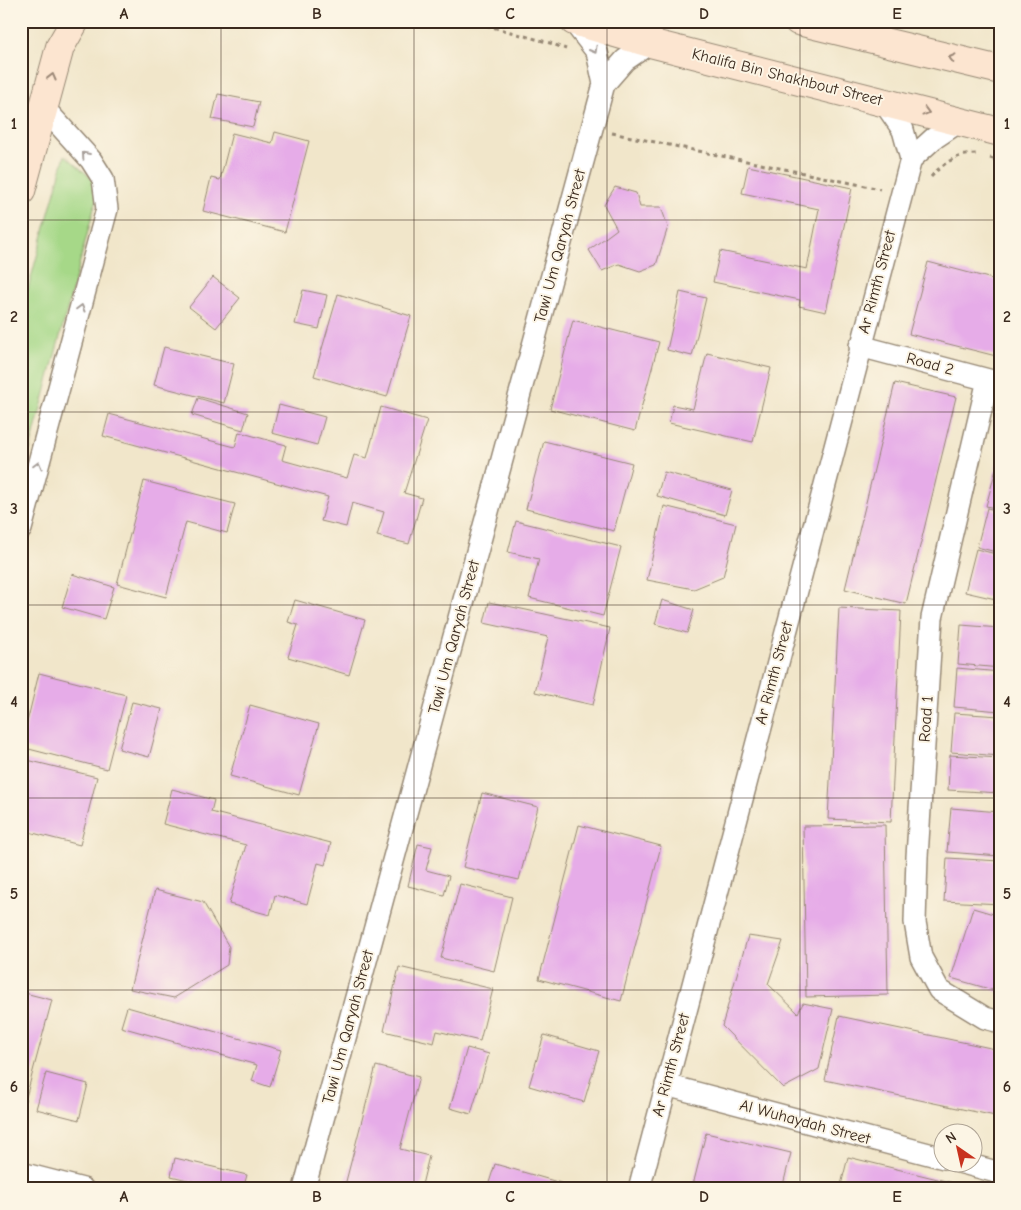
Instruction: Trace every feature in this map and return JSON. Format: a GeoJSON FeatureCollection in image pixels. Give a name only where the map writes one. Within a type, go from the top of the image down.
{"type":"FeatureCollection","features":[{"type":"Feature","properties":{"kind":"main road"},"geometry":{"type":"LineString","coordinates":[[21,191],[60,47],[75,21]]}},
{"type":"Feature","properties":{"kind":"main road","name":"Khalifa Bin Shakhbout Street"},"geometry":{"type":"LineString","coordinates":[[573,21],[650,43],[1000,132]]}},
{"type":"Feature","properties":{"kind":"main road"},"geometry":{"type":"LineString","coordinates":[[798,21],[1000,70]]}},
{"type":"Feature","properties":{"kind":"street","name":"Tawi Um Qaryah Street"},"geometry":{"type":"LineString","coordinates":[[573,21],[597,52],[604,84]]}},
{"type":"Feature","properties":{"kind":"street","name":"Tawi Um Qaryah Street"},"geometry":{"type":"LineString","coordinates":[[304,1189],[604,84],[625,60],[650,43]]}},
{"type":"Feature","properties":{"kind":"street"},"geometry":{"type":"LineString","coordinates":[[883,101],[903,130],[911,158],[933,139],[960,121]]}},
{"type":"Feature","properties":{"kind":"street"},"geometry":{"type":"LineString","coordinates":[[21,528],[107,209],[103,179],[90,160],[44,108]]}},
{"type":"Feature","properties":{"kind":"street","name":"Ar Rimth Street"},"geometry":{"type":"LineString","coordinates":[[639,1189],[911,158]]}},
{"type":"Feature","properties":{"kind":"street","name":"Road 2"},"geometry":{"type":"LineString","coordinates":[[860,346],[994,381]]}},
{"type":"Feature","properties":{"kind":"street","name":"Road 1"},"geometry":{"type":"LineString","coordinates":[[994,381],[932,618],[917,856],[915,922],[921,957],[939,990],[985,1018],[1000,1022]]}},
{"type":"Feature","properties":{"kind":"street","name":"Al Wuhaydah Street"},"geometry":{"type":"LineString","coordinates":[[666,1085],[934,1155]]}},
{"type":"Feature","properties":{"kind":"street"},"geometry":{"type":"LineString","coordinates":[[984,1169],[1000,1173]]}},
{"type":"Feature","properties":{"kind":"street"},"geometry":{"type":"LineString","coordinates":[[21,1173],[83,1189]]}},
{"type":"Feature","properties":{"kind":"path"},"geometry":{"type":"LineString","coordinates":[[471,21],[550,43],[570,53]]}},
{"type":"Feature","properties":{"kind":"path"},"geometry":{"type":"LineString","coordinates":[[984,21],[1000,28]]}},
{"type":"Feature","properties":{"kind":"path"},"geometry":{"type":"LineString","coordinates":[[592,129],[881,189],[879,198]]}},
{"type":"Feature","properties":{"kind":"path"},"geometry":{"type":"LineString","coordinates":[[926,182],[948,161],[960,155],[976,154],[1000,160]]}},
{"type":"Feature","properties":{"kind":"green space"},"geometry":{"type":"Polygon","coordinates":[[[65,155],[100,186],[21,483],[21,314],[65,155]]]}},
{"type":"Feature","properties":{"kind":"building"},"geometry":{"type":"Polygon","coordinates":[[[218,94],[259,102],[253,127],[212,119],[218,94]]]}},
{"type":"Feature","properties":{"kind":"building"},"geometry":{"type":"Polygon","coordinates":[[[275,132],[309,141],[285,232],[203,211],[211,178],[220,180],[232,133],[272,143],[275,132]]]}},
{"type":"Feature","properties":{"kind":"building"},"geometry":{"type":"Polygon","coordinates":[[[748,166],[852,188],[826,312],[799,306],[800,300],[713,282],[720,251],[807,269],[819,209],[742,193],[748,166]]]}},
{"type":"Feature","properties":{"kind":"building"},"geometry":{"type":"Polygon","coordinates":[[[615,187],[636,193],[640,207],[661,207],[668,227],[656,265],[640,271],[619,264],[602,271],[589,250],[617,229],[604,205],[615,187]]]}},
{"type":"Feature","properties":{"kind":"building"},"geometry":{"type":"Polygon","coordinates":[[[928,262],[1000,281],[1000,357],[909,334],[928,262]]]}},
{"type":"Feature","properties":{"kind":"building"},"geometry":{"type":"Polygon","coordinates":[[[213,277],[240,298],[216,328],[189,307],[213,277]]]}},
{"type":"Feature","properties":{"kind":"building"},"geometry":{"type":"Polygon","coordinates":[[[303,290],[327,295],[319,329],[295,324],[303,290]]]}},
{"type":"Feature","properties":{"kind":"building"},"geometry":{"type":"Polygon","coordinates":[[[680,292],[706,298],[692,356],[667,350],[680,292]]]}},
{"type":"Feature","properties":{"kind":"building"},"geometry":{"type":"Polygon","coordinates":[[[338,294],[411,316],[387,397],[314,376],[338,294]]]}},
{"type":"Feature","properties":{"kind":"building"},"geometry":{"type":"Polygon","coordinates":[[[573,320],[659,342],[635,431],[550,409],[573,320]]]}},
{"type":"Feature","properties":{"kind":"building"},"geometry":{"type":"Polygon","coordinates":[[[164,347],[234,364],[224,403],[154,385],[164,347]]]}},
{"type":"Feature","properties":{"kind":"building"},"geometry":{"type":"Polygon","coordinates":[[[707,353],[771,368],[753,442],[669,423],[673,405],[693,409],[707,353]]]}},
{"type":"Feature","properties":{"kind":"building"},"geometry":{"type":"Polygon","coordinates":[[[895,383],[956,397],[906,604],[845,589],[895,383]]]}},
{"type":"Feature","properties":{"kind":"building"},"geometry":{"type":"Polygon","coordinates":[[[198,398],[248,413],[243,430],[192,415],[198,398]]]}},
{"type":"Feature","properties":{"kind":"building"},"geometry":{"type":"Polygon","coordinates":[[[279,405],[325,417],[317,445],[272,433],[279,405]]]}},
{"type":"Feature","properties":{"kind":"building"},"geometry":{"type":"Polygon","coordinates":[[[381,407],[427,420],[404,493],[422,498],[409,544],[377,536],[384,512],[352,503],[346,527],[321,521],[328,497],[103,436],[109,414],[235,447],[239,432],[286,445],[282,460],[347,478],[354,455],[367,458],[381,407]]]}},
{"type":"Feature","properties":{"kind":"building"},"geometry":{"type":"Polygon","coordinates":[[[544,441],[632,463],[614,531],[526,509],[544,441]]]}},
{"type":"Feature","properties":{"kind":"building"},"geometry":{"type":"Polygon","coordinates":[[[999,455],[1000,467],[996,467],[999,455]]]}},
{"type":"Feature","properties":{"kind":"building"},"geometry":{"type":"Polygon","coordinates":[[[996,469],[1000,470],[1000,509],[986,506],[996,469]]]}},
{"type":"Feature","properties":{"kind":"building"},"geometry":{"type":"Polygon","coordinates":[[[664,472],[732,490],[725,515],[657,496],[664,472]]]}},
{"type":"Feature","properties":{"kind":"building"},"geometry":{"type":"Polygon","coordinates":[[[144,481],[235,504],[227,533],[186,522],[166,597],[117,584],[144,481]]]}},
{"type":"Feature","properties":{"kind":"building"},"geometry":{"type":"Polygon","coordinates":[[[664,506],[736,524],[723,577],[694,589],[647,580],[664,506]]]}},
{"type":"Feature","properties":{"kind":"building"},"geometry":{"type":"Polygon","coordinates":[[[987,508],[1000,511],[1000,553],[977,547],[987,508]]]}},
{"type":"Feature","properties":{"kind":"building"},"geometry":{"type":"Polygon","coordinates":[[[516,521],[621,547],[603,616],[529,598],[539,559],[508,552],[516,521]]]}},
{"type":"Feature","properties":{"kind":"building"},"geometry":{"type":"Polygon","coordinates":[[[976,549],[1000,555],[1000,600],[965,592],[976,549]]]}},
{"type":"Feature","properties":{"kind":"building"},"geometry":{"type":"Polygon","coordinates":[[[72,574],[114,587],[104,619],[62,607],[72,574]]]}},
{"type":"Feature","properties":{"kind":"building"},"geometry":{"type":"Polygon","coordinates":[[[295,600],[365,620],[349,675],[288,657],[298,625],[288,622],[295,600]]]}},
{"type":"Feature","properties":{"kind":"building"},"geometry":{"type":"Polygon","coordinates":[[[662,600],[694,610],[687,633],[655,624],[662,600]]]}},
{"type":"Feature","properties":{"kind":"building"},"geometry":{"type":"Polygon","coordinates":[[[489,602],[610,628],[593,705],[535,692],[548,637],[484,623],[489,602]]]}},
{"type":"Feature","properties":{"kind":"building"},"geometry":{"type":"Polygon","coordinates":[[[839,608],[901,611],[891,822],[828,819],[839,608]]]}},
{"type":"Feature","properties":{"kind":"building"},"geometry":{"type":"Polygon","coordinates":[[[961,625],[1000,628],[1000,668],[958,664],[961,625]]]}},
{"type":"Feature","properties":{"kind":"building"},"geometry":{"type":"Polygon","coordinates":[[[957,668],[1000,672],[1000,711],[954,707],[957,668]]]}},
{"type":"Feature","properties":{"kind":"building"},"geometry":{"type":"Polygon","coordinates":[[[39,673],[126,695],[107,769],[21,747],[39,673]]]}},
{"type":"Feature","properties":{"kind":"building"},"geometry":{"type":"Polygon","coordinates":[[[132,702],[162,709],[149,757],[119,749],[132,702]]]}},
{"type":"Feature","properties":{"kind":"building"},"geometry":{"type":"Polygon","coordinates":[[[250,705],[319,724],[299,795],[230,776],[250,705]]]}},
{"type":"Feature","properties":{"kind":"building"},"geometry":{"type":"Polygon","coordinates":[[[954,713],[1000,716],[1000,756],[951,752],[954,713]]]}},
{"type":"Feature","properties":{"kind":"building"},"geometry":{"type":"Polygon","coordinates":[[[950,755],[1000,758],[1000,793],[948,790],[950,755]]]}},
{"type":"Feature","properties":{"kind":"building"},"geometry":{"type":"Polygon","coordinates":[[[23,759],[97,777],[80,845],[21,830],[23,759]]]}},
{"type":"Feature","properties":{"kind":"building"},"geometry":{"type":"Polygon","coordinates":[[[172,789],[214,800],[211,812],[331,843],[325,865],[318,863],[307,904],[275,895],[270,915],[229,904],[246,845],[163,824],[172,789]]]}},
{"type":"Feature","properties":{"kind":"building"},"geometry":{"type":"Polygon","coordinates":[[[482,793],[538,807],[519,880],[463,867],[482,793]]]}},
{"type":"Feature","properties":{"kind":"building"},"geometry":{"type":"Polygon","coordinates":[[[951,808],[1000,812],[1000,856],[947,852],[951,808]]]}},
{"type":"Feature","properties":{"kind":"building"},"geometry":{"type":"Polygon","coordinates":[[[579,825],[661,846],[621,1001],[539,979],[579,825]]]}},
{"type":"Feature","properties":{"kind":"building"},"geometry":{"type":"Polygon","coordinates":[[[885,825],[888,995],[806,997],[803,826],[885,825]]]}},
{"type":"Feature","properties":{"kind":"building"},"geometry":{"type":"Polygon","coordinates":[[[418,844],[432,847],[426,870],[449,876],[444,895],[408,886],[418,844]]]}},
{"type":"Feature","properties":{"kind":"building"},"geometry":{"type":"Polygon","coordinates":[[[947,858],[1000,861],[1000,904],[944,901],[947,858]]]}},
{"type":"Feature","properties":{"kind":"building"},"geometry":{"type":"Polygon","coordinates":[[[460,884],[512,897],[494,971],[441,958],[460,884]]]}},
{"type":"Feature","properties":{"kind":"building"},"geometry":{"type":"Polygon","coordinates":[[[155,890],[203,902],[229,947],[227,965],[174,998],[130,989],[155,890]]]}},
{"type":"Feature","properties":{"kind":"building"},"geometry":{"type":"Polygon","coordinates":[[[973,908],[1000,916],[1000,992],[951,978],[973,908]]]}},
{"type":"Feature","properties":{"kind":"building"},"geometry":{"type":"Polygon","coordinates":[[[748,936],[783,941],[768,984],[798,1013],[803,1003],[833,1009],[819,1069],[783,1088],[722,1026],[748,936]]]}},
{"type":"Feature","properties":{"kind":"building"},"geometry":{"type":"Polygon","coordinates":[[[399,967],[493,989],[480,1041],[437,1031],[434,1043],[384,1031],[399,967]]]}},
{"type":"Feature","properties":{"kind":"building"},"geometry":{"type":"Polygon","coordinates":[[[21,992],[52,1000],[25,1101],[21,1100],[21,992]]]}},
{"type":"Feature","properties":{"kind":"building"},"geometry":{"type":"Polygon","coordinates":[[[127,1007],[281,1050],[270,1087],[252,1081],[257,1065],[121,1027],[127,1007]]]}},
{"type":"Feature","properties":{"kind":"building"},"geometry":{"type":"Polygon","coordinates":[[[839,1016],[1000,1050],[1000,1117],[825,1080],[839,1016]]]}},
{"type":"Feature","properties":{"kind":"building"},"geometry":{"type":"Polygon","coordinates":[[[544,1035],[599,1051],[584,1102],[529,1086],[544,1035]]]}},
{"type":"Feature","properties":{"kind":"building"},"geometry":{"type":"Polygon","coordinates":[[[467,1048],[489,1054],[471,1114],[450,1108],[467,1048]]]}},
{"type":"Feature","properties":{"kind":"building"},"geometry":{"type":"Polygon","coordinates":[[[376,1066],[419,1077],[400,1149],[429,1156],[421,1189],[344,1189],[376,1066]]]}},
{"type":"Feature","properties":{"kind":"building"},"geometry":{"type":"Polygon","coordinates":[[[46,1073],[88,1084],[79,1120],[36,1109],[46,1073]]]}},
{"type":"Feature","properties":{"kind":"building"},"geometry":{"type":"Polygon","coordinates":[[[706,1133],[791,1153],[782,1189],[692,1189],[706,1133]]]}},
{"type":"Feature","properties":{"kind":"building"},"geometry":{"type":"Polygon","coordinates":[[[848,1157],[966,1186],[965,1189],[840,1189],[848,1157]]]}},
{"type":"Feature","properties":{"kind":"building"},"geometry":{"type":"Polygon","coordinates":[[[175,1158],[247,1175],[243,1189],[225,1189],[171,1176],[175,1158]]]}},
{"type":"Feature","properties":{"kind":"building"},"geometry":{"type":"Polygon","coordinates":[[[495,1164],[561,1183],[560,1189],[487,1189],[495,1164]]]}}]}
